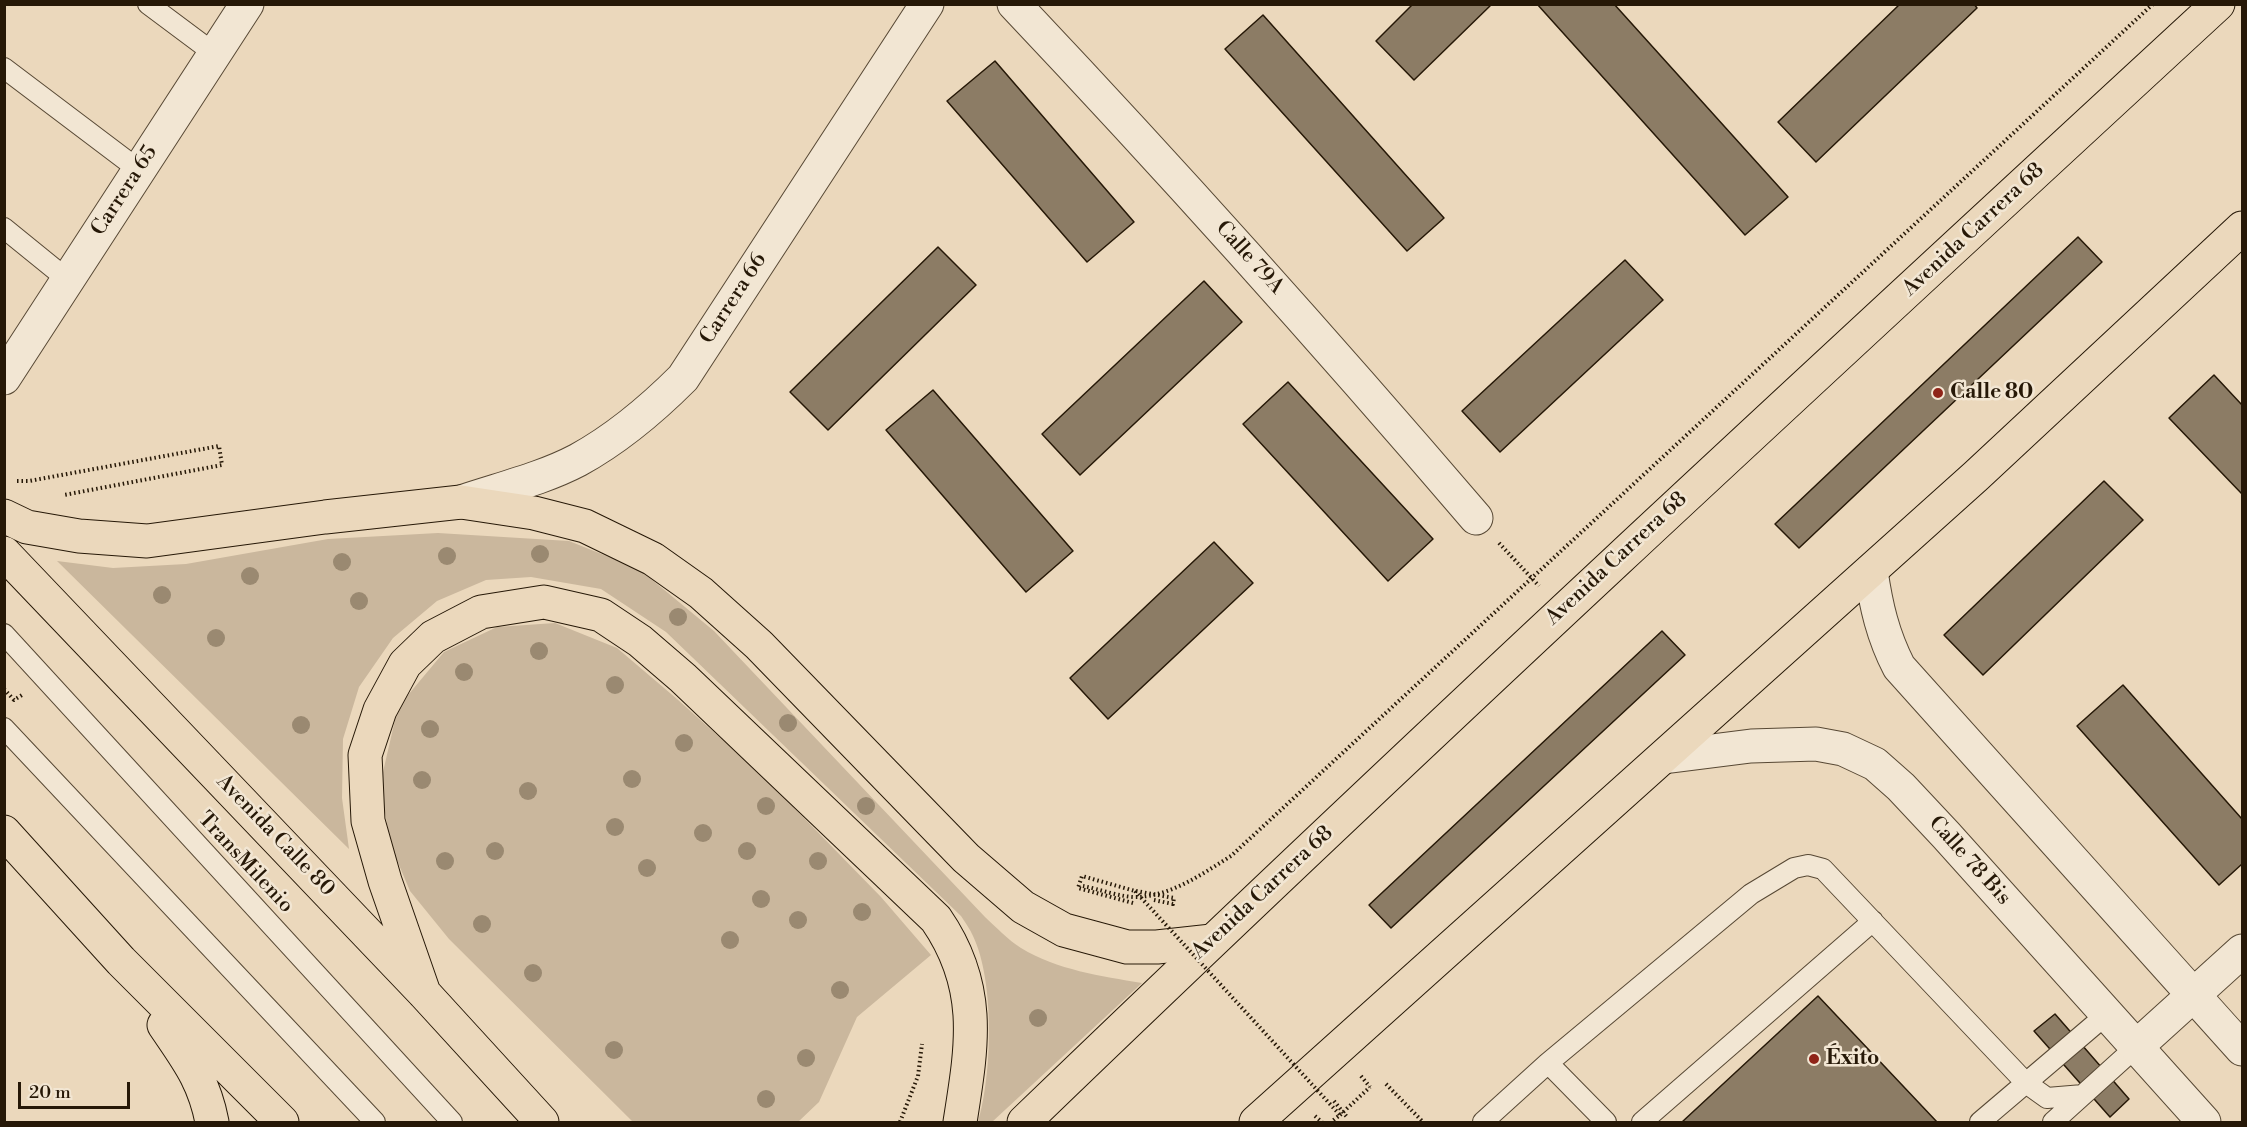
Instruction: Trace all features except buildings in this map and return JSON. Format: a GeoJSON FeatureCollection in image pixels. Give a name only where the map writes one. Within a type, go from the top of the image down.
{"type":"FeatureCollection","features":[{"type":"Feature","properties":{"kind":"main road","name":"Avenida Carrera 68"},"geometry":{"type":"LineString","coordinates":[[1024,1122],[1562,610],[2218,4]]}},
{"type":"Feature","properties":{"kind":"main road"},"geometry":{"type":"LineString","coordinates":[[1256,1122],[1871,571],[2242,228]]}},
{"type":"Feature","properties":{"kind":"main road"},"geometry":{"type":"LineString","coordinates":[[4,516],[27,526],[69,534],[147,541],[325,517],[461,502],[534,513],[585,526],[653,559],[701,593],[759,645],[966,858],[1023,907],[1064,930],[1127,947],[1212,941]]}},
{"type":"Feature","properties":{"kind":"main road","name":"Avenida Calle 80"},"geometry":{"type":"LineString","coordinates":[[4,553],[424,993],[542,1122]]}},
{"type":"Feature","properties":{"kind":"main road"},"geometry":{"type":"LineString","coordinates":[[424,993],[385,881],[368,821],[364,755],[380,711],[405,664],[433,638],[481,612],[544,602],[601,615],[640,641],[682,678],[936,919],[952,941],[961,963],[972,1024],[970,1060],[960,1122]]}},
{"type":"Feature","properties":{"kind":"main road"},"geometry":{"type":"LineString","coordinates":[[4,832],[122,961],[282,1122]]}},
{"type":"Feature","properties":{"kind":"main road"},"geometry":{"type":"LineString","coordinates":[[122,961],[194,1070],[207,1098],[212,1122]]}},
{"type":"Feature","properties":{"kind":"street","name":"Carrera 65"},"geometry":{"type":"LineString","coordinates":[[4,378],[247,4]]}},
{"type":"Feature","properties":{"kind":"street","name":"Carrera 66"},"geometry":{"type":"LineString","coordinates":[[461,502],[576,461],[622,432],[653,408],[683,378],[927,4]]}},
{"type":"Feature","properties":{"kind":"street","name":"Calle 79A"},"geometry":{"type":"LineString","coordinates":[[1014,4],[1119,115],[1294,308],[1476,518]]}},
{"type":"Feature","properties":{"kind":"street"},"geometry":{"type":"LineString","coordinates":[[1871,571],[1877,612],[1886,643],[1899,667],[2242,1049]]}},
{"type":"Feature","properties":{"kind":"street","name":"Calle 78 Bis"},"geometry":{"type":"LineString","coordinates":[[1664,757],[1751,746],[1816,744],[1843,749],[1875,764],[1901,787],[1939,827],[2204,1122]]}},
{"type":"Feature","properties":{"kind":"street"},"geometry":{"type":"LineString","coordinates":[[2136,1047],[2242,951]]}},
{"type":"Feature","properties":{"kind":"lane"},"geometry":{"type":"LineString","coordinates":[[148,4],[215,54]]}},
{"type":"Feature","properties":{"kind":"lane"},"geometry":{"type":"LineString","coordinates":[[4,68],[139,170]]}},
{"type":"Feature","properties":{"kind":"lane"},"geometry":{"type":"LineString","coordinates":[[4,228],[68,280]]}},
{"type":"Feature","properties":{"kind":"lane","name":"TransMilenio"},"geometry":{"type":"LineString","coordinates":[[4,634],[452,1122]]}},
{"type":"Feature","properties":{"kind":"lane"},"geometry":{"type":"LineString","coordinates":[[4,728],[375,1122]]}},
{"type":"Feature","properties":{"kind":"lane"},"geometry":{"type":"LineString","coordinates":[[1483,1122],[1548,1063],[1751,894],[1794,868],[1808,866],[1823,869],[2026,1083],[2047,1098],[2083,1095]]}},
{"type":"Feature","properties":{"kind":"lane"},"geometry":{"type":"LineString","coordinates":[[1642,1122],[1873,921]]}},
{"type":"Feature","properties":{"kind":"lane"},"geometry":{"type":"LineString","coordinates":[[1980,1122],[2107,1014]]}},
{"type":"Feature","properties":{"kind":"lane"},"geometry":{"type":"LineString","coordinates":[[2053,1122],[2136,1047]]}},
{"type":"Feature","properties":{"kind":"lane"},"geometry":{"type":"LineString","coordinates":[[1548,1063],[1606,1122]]}},
{"type":"Feature","properties":{"kind":"path"},"geometry":{"type":"LineString","coordinates":[[1083,886],[1136,897],[1167,891],[1197,878],[1231,856],[2153,4]]}},
{"type":"Feature","properties":{"kind":"path"},"geometry":{"type":"LineString","coordinates":[[29,481],[219,446],[222,465],[62,495]]}},
{"type":"Feature","properties":{"kind":"path"},"geometry":{"type":"LineString","coordinates":[[1476,518],[1562,610]]}},
{"type":"Feature","properties":{"kind":"path"},"geometry":{"type":"LineString","coordinates":[[1132,903],[1078,888],[1082,876],[1136,891],[1174,898],[1173,904],[1154,900]]}},
{"type":"Feature","properties":{"kind":"path"},"geometry":{"type":"LineString","coordinates":[[1136,891],[1340,1115]]}},
{"type":"Feature","properties":{"kind":"path"},"geometry":{"type":"LineString","coordinates":[[900,1122],[918,1076],[922,1044]]}},
{"type":"Feature","properties":{"kind":"path"},"geometry":{"type":"LineString","coordinates":[[1386,1084],[1423,1122]]}},
{"type":"Feature","properties":{"kind":"path"},"geometry":{"type":"LineString","coordinates":[[1331,1122],[1370,1087]]}},
{"type":"Feature","properties":{"kind":"path"},"geometry":{"type":"LineString","coordinates":[[1338,1094],[1332,1099],[1347,1117]]}},
{"type":"Feature","properties":{"kind":"shaded area"},"geometry":{"type":"Polygon","coordinates":[[[438,533],[569,541],[639,569],[714,631],[985,917],[1011,941],[1035,956],[1064,967],[1142,983],[992,1122],[978,1122],[986,1080],[988,1003],[980,955],[972,933],[961,916],[666,632],[601,589],[531,577],[486,580],[437,601],[393,638],[359,687],[343,739],[342,798],[349,849],[57,561],[113,568],[186,564],[328,539],[438,533]]]}},
{"type":"Feature","properties":{"kind":"shaded area"},"geometry":{"type":"Polygon","coordinates":[[[555,623],[617,648],[677,699],[765,778],[881,897],[931,955],[857,1017],[819,1102],[798,1122],[633,1122],[449,939],[410,891],[391,846],[380,785],[398,707],[444,652],[497,627],[555,623]]]}},
{"type":"Feature","properties":{"kind":"place","name":"Calle 80"},"geometry":{"type":"Point","coordinates":[1938,393]}},
{"type":"Feature","properties":{"kind":"place","name":"Éxito"},"geometry":{"type":"Point","coordinates":[1814,1059]}}]}
